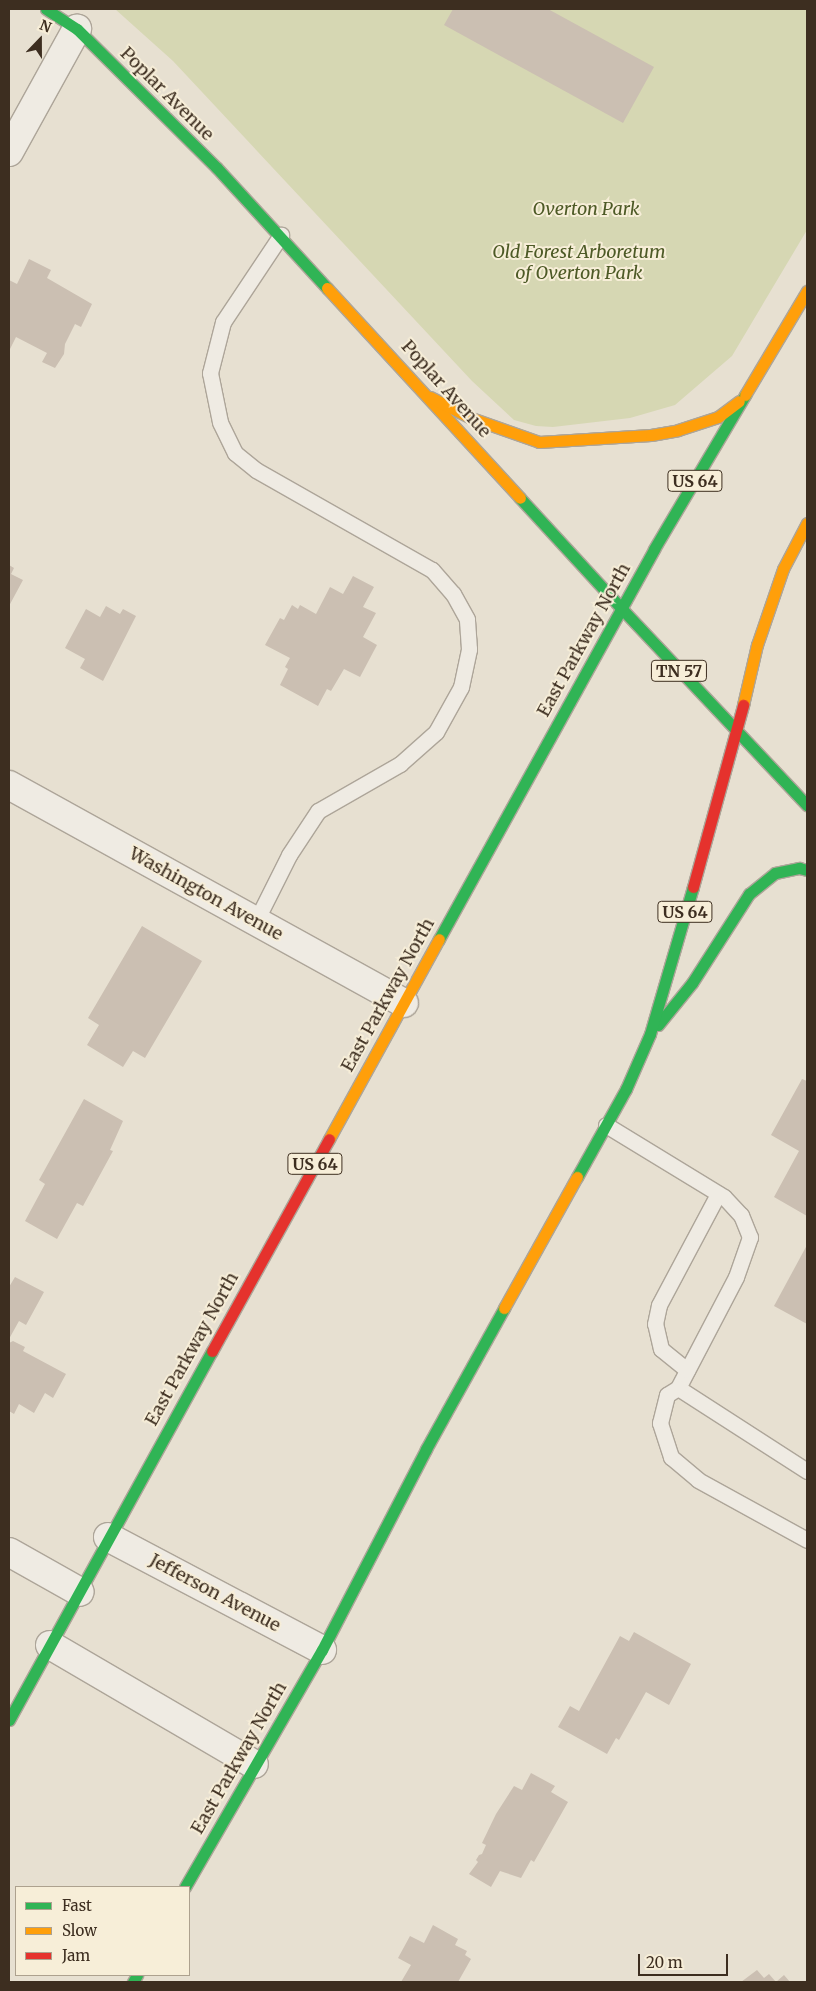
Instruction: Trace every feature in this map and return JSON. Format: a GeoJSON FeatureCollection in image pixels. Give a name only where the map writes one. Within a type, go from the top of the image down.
{"type":"FeatureCollection","features":[{"type":"Feature","properties":{"kind":"main road","name":"Poplar Avenue"},"geometry":{"type":"LineString","coordinates":[[46,9],[76,29],[281,235],[622,609],[807,805]]}},
{"type":"Feature","properties":{"kind":"main road","name":"East Parkway North"},"geometry":{"type":"LineString","coordinates":[[9,1720],[80,1592],[108,1537],[622,609],[807,291]]}},
{"type":"Feature","properties":{"kind":"main road"},"geometry":{"type":"LineString","coordinates":[[430,397],[471,418],[539,442],[651,435],[678,430],[718,417],[746,395]]}},
{"type":"Feature","properties":{"kind":"main road","name":"East Parkway North"},"geometry":{"type":"LineString","coordinates":[[186,1886],[254,1764],[322,1650],[426,1449],[606,1125],[650,1034],[737,733],[757,645],[782,569],[807,523]]}},
{"type":"Feature","properties":{"kind":"main road"},"geometry":{"type":"LineString","coordinates":[[650,1034],[692,983],[749,894],[775,873],[799,868],[807,870]]}},
{"type":"Feature","properties":{"kind":"street"},"geometry":{"type":"LineString","coordinates":[[9,152],[76,29]]}},
{"type":"Feature","properties":{"kind":"street","name":"Washington Avenue"},"geometry":{"type":"LineString","coordinates":[[9,784],[404,1003]]}},
{"type":"Feature","properties":{"kind":"street","name":"Jefferson Avenue"},"geometry":{"type":"LineString","coordinates":[[108,1537],[322,1650]]}},
{"type":"Feature","properties":{"kind":"street"},"geometry":{"type":"LineString","coordinates":[[9,1552],[80,1592]]}},
{"type":"Feature","properties":{"kind":"street"},"geometry":{"type":"LineString","coordinates":[[50,1645],[254,1764]]}},
{"type":"Feature","properties":{"kind":"lane"},"geometry":{"type":"LineString","coordinates":[[256,921],[289,855],[318,811],[400,764],[436,732],[461,687],[469,649],[467,619],[453,594],[432,570],[256,470],[235,453],[220,422],[210,372],[217,338],[223,322],[281,235]]}},
{"type":"Feature","properties":{"kind":"lane"},"geometry":{"type":"LineString","coordinates":[[606,1125],[718,1194],[741,1215],[750,1237],[736,1277],[678,1388],[667,1395],[660,1423],[671,1457],[698,1480],[807,1540]]}},
{"type":"Feature","properties":{"kind":"lane"},"geometry":{"type":"LineString","coordinates":[[687,1370],[661,1349],[655,1324],[658,1305],[718,1194]]}},
{"type":"Feature","properties":{"kind":"lane"},"geometry":{"type":"LineString","coordinates":[[678,1388],[807,1471]]}},
{"type":"Feature","properties":{"kind":"green space","name":"Overton Park"},"geometry":{"type":"Polygon","coordinates":[[[115,9],[807,9],[807,230],[732,356],[675,405],[630,418],[553,427],[536,426],[514,420],[472,381],[173,61],[115,9]]]}},
{"type":"Feature","properties":{"kind":"building"},"geometry":{"type":"Polygon","coordinates":[[[453,9],[548,9],[654,67],[623,123],[444,25],[453,9]]]}},
{"type":"Feature","properties":{"kind":"building"},"geometry":{"type":"Polygon","coordinates":[[[29,259],[51,270],[47,278],[92,304],[81,327],[75,324],[65,344],[64,354],[55,368],[42,362],[47,353],[16,337],[9,351],[9,280],[17,284],[29,259]]]}},
{"type":"Feature","properties":{"kind":"building"},"geometry":{"type":"Polygon","coordinates":[[[9,565],[14,568],[11,574],[23,580],[9,606],[9,565]]]}},
{"type":"Feature","properties":{"kind":"building"},"geometry":{"type":"Polygon","coordinates":[[[353,576],[374,587],[363,607],[376,613],[363,637],[377,645],[360,677],[344,669],[331,691],[327,689],[318,706],[280,685],[288,669],[285,667],[290,658],[265,645],[280,618],[284,620],[292,605],[298,609],[300,605],[316,614],[330,587],[343,594],[353,576]]]}},
{"type":"Feature","properties":{"kind":"building"},"geometry":{"type":"Polygon","coordinates":[[[106,606],[120,614],[123,609],[136,616],[103,681],[80,668],[85,659],[65,648],[86,609],[100,617],[106,606]]]}},
{"type":"Feature","properties":{"kind":"building"},"geometry":{"type":"Polygon","coordinates":[[[142,926],[202,961],[145,1058],[133,1051],[123,1067],[87,1045],[99,1025],[88,1018],[142,926]]]}},
{"type":"Feature","properties":{"kind":"building"},"geometry":{"type":"Polygon","coordinates":[[[802,1079],[807,1081],[807,1216],[774,1197],[799,1151],[771,1135],[802,1079]]]}},
{"type":"Feature","properties":{"kind":"building"},"geometry":{"type":"Polygon","coordinates":[[[84,1099],[123,1121],[110,1150],[113,1151],[83,1206],[77,1203],[57,1239],[25,1221],[45,1184],[39,1180],[84,1099]]]}},
{"type":"Feature","properties":{"kind":"building"},"geometry":{"type":"Polygon","coordinates":[[[807,1245],[807,1324],[774,1306],[807,1245]]]}},
{"type":"Feature","properties":{"kind":"building"},"geometry":{"type":"Polygon","coordinates":[[[15,1277],[44,1292],[26,1325],[19,1321],[9,1339],[9,1287],[15,1277]]]}},
{"type":"Feature","properties":{"kind":"building"},"geometry":{"type":"Polygon","coordinates":[[[13,1341],[25,1347],[23,1351],[66,1374],[53,1398],[45,1393],[34,1413],[19,1404],[14,1414],[9,1411],[9,1343],[13,1341]]]}},
{"type":"Feature","properties":{"kind":"building"},"geometry":{"type":"Polygon","coordinates":[[[634,1632],[691,1664],[669,1705],[646,1692],[619,1740],[616,1738],[607,1754],[558,1727],[570,1706],[579,1711],[620,1636],[629,1641],[634,1632]]]}},
{"type":"Feature","properties":{"kind":"building"},"geometry":{"type":"Polygon","coordinates":[[[531,1773],[555,1786],[551,1792],[568,1802],[534,1862],[531,1860],[521,1878],[500,1871],[491,1887],[469,1874],[478,1862],[476,1860],[479,1855],[482,1854],[486,1845],[482,1843],[496,1814],[514,1786],[522,1790],[531,1773]]]}},
{"type":"Feature","properties":{"kind":"building"},"geometry":{"type":"Polygon","coordinates":[[[433,1925],[458,1939],[455,1945],[467,1951],[465,1955],[471,1959],[458,1982],[401,1982],[411,1965],[398,1958],[410,1936],[424,1943],[433,1925]]]}},
{"type":"Feature","properties":{"kind":"building"},"geometry":{"type":"Polygon","coordinates":[[[757,1970],[764,1978],[769,1974],[776,1982],[741,1982],[757,1970]]]}},
{"type":"Feature","properties":{"kind":"building"},"geometry":{"type":"Polygon","coordinates":[[[784,1975],[790,1982],[776,1982],[784,1975]]]}},
{"type":"Feature","properties":{"kind":"traffic: fast"},"geometry":{"type":"LineString","coordinates":[[46,9],[77,29],[217,168],[327,288]]}},
{"type":"Feature","properties":{"kind":"traffic: fast"},"geometry":{"type":"LineString","coordinates":[[439,939],[654,549],[745,395]]}},
{"type":"Feature","properties":{"kind":"traffic: fast"},"geometry":{"type":"LineString","coordinates":[[520,498],[622,609]]}},
{"type":"Feature","properties":{"kind":"traffic: fast"},"geometry":{"type":"LineString","coordinates":[[622,609],[807,805]]}},
{"type":"Feature","properties":{"kind":"traffic: fast"},"geometry":{"type":"LineString","coordinates":[[658,1025],[692,983],[749,894],[775,873],[799,868],[807,870]]}},
{"type":"Feature","properties":{"kind":"traffic: fast"},"geometry":{"type":"LineString","coordinates":[[577,1177],[626,1089],[650,1034],[693,887]]}},
{"type":"Feature","properties":{"kind":"traffic: fast"},"geometry":{"type":"LineString","coordinates":[[186,1886],[322,1650],[426,1449],[504,1308]]}},
{"type":"Feature","properties":{"kind":"traffic: fast"},"geometry":{"type":"LineString","coordinates":[[9,1720],[212,1351]]}},
{"type":"Feature","properties":{"kind":"traffic: fast"},"geometry":{"type":"LineString","coordinates":[[133,1982],[136,1976]]}},
{"type":"Feature","properties":{"kind":"traffic: slow"},"geometry":{"type":"LineString","coordinates":[[327,288],[520,498]]}},
{"type":"Feature","properties":{"kind":"traffic: slow"},"geometry":{"type":"LineString","coordinates":[[745,395],[807,291]]}},
{"type":"Feature","properties":{"kind":"traffic: slow"},"geometry":{"type":"LineString","coordinates":[[430,397],[471,418],[539,442],[651,435],[678,430],[718,417],[739,401]]}},
{"type":"Feature","properties":{"kind":"traffic: slow"},"geometry":{"type":"LineString","coordinates":[[743,705],[757,645],[783,569],[807,523]]}},
{"type":"Feature","properties":{"kind":"traffic: slow"},"geometry":{"type":"LineString","coordinates":[[329,1139],[439,939]]}},
{"type":"Feature","properties":{"kind":"traffic: slow"},"geometry":{"type":"LineString","coordinates":[[504,1308],[577,1177]]}},
{"type":"Feature","properties":{"kind":"traffic: jam"},"geometry":{"type":"LineString","coordinates":[[693,887],[743,705]]}},
{"type":"Feature","properties":{"kind":"traffic: jam"},"geometry":{"type":"LineString","coordinates":[[212,1351],[329,1139]]}},
{"type":"Feature","properties":{"kind":"park label","name":"Old Forest Arboretum of Overton Park"},"geometry":{"type":"Point","coordinates":[579,263]}}]}
